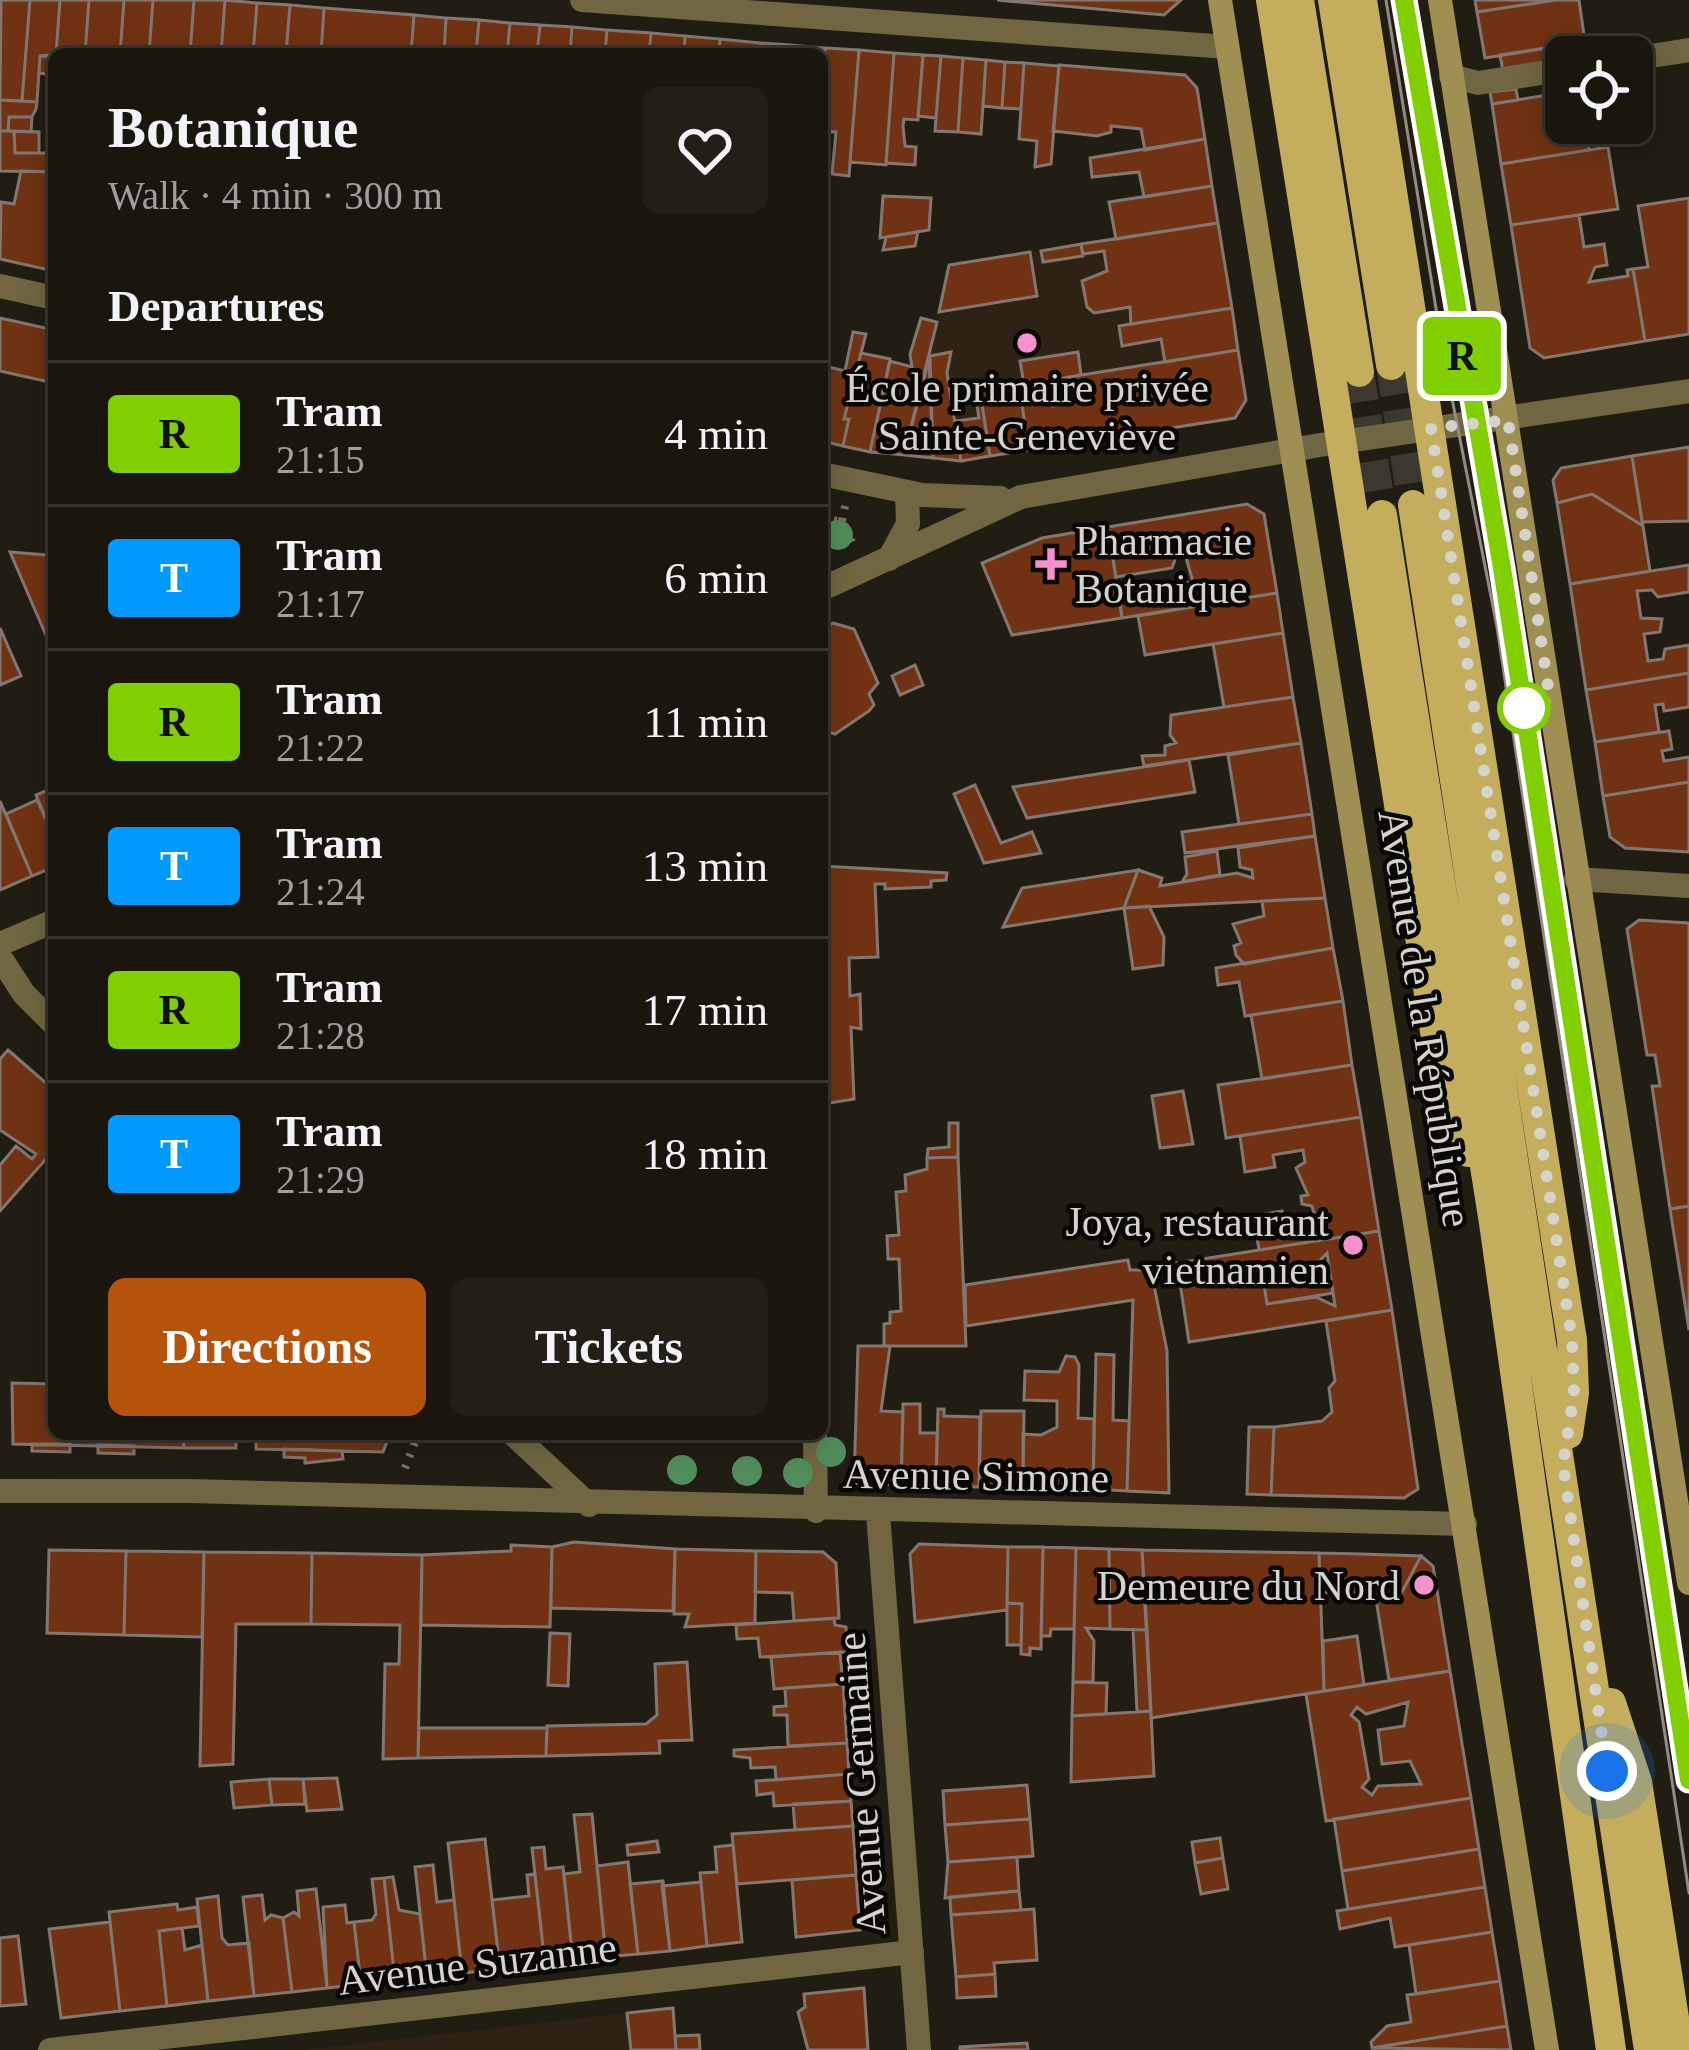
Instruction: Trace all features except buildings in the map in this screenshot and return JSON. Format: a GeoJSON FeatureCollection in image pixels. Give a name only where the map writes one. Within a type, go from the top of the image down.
{"type":"FeatureCollection","features":[{"type":"Feature","properties":{"kind":"main road"},"geometry":{"type":"LineString","coordinates":[[1271,0],[1439,1056],[1494,1223]]}},
{"type":"Feature","properties":{"kind":"main road"},"geometry":{"type":"LineString","coordinates":[[1299,0],[1359,372]]}},
{"type":"Feature","properties":{"kind":"main road"},"geometry":{"type":"LineString","coordinates":[[1333,0],[1391,365]]}},
{"type":"Feature","properties":{"kind":"main road"},"geometry":{"type":"LineString","coordinates":[[1362,0],[1572,1340],[1574,1393],[1563,1464]]}},
{"type":"Feature","properties":{"kind":"main road","name":"Avenue de la République"},"geometry":{"type":"LineString","coordinates":[[1413,506],[1563,1464],[1648,2050]]}},
{"type":"Feature","properties":{"kind":"main road","name":"Avenue de la République"},"geometry":{"type":"LineString","coordinates":[[1382,515],[1494,1223],[1611,2050]]}},
{"type":"Feature","properties":{"kind":"main road"},"geometry":{"type":"LineString","coordinates":[[1590,1646],[1636,1782],[1679,2050]]}},
{"type":"Feature","properties":{"kind":"street"},"geometry":{"type":"LineString","coordinates":[[582,0],[1227,47]]}},
{"type":"Feature","properties":{"kind":"street","name":"Avenue de la République"},"geometry":{"type":"LineString","coordinates":[[1220,0],[1547,2050]]}},
{"type":"Feature","properties":{"kind":"street"},"geometry":{"type":"LineString","coordinates":[[1440,0],[1576,879],[1682,1500],[1689,1583]]}},
{"type":"Feature","properties":{"kind":"street"},"geometry":{"type":"LineString","coordinates":[[1653,55],[1689,50]]}},
{"type":"Feature","properties":{"kind":"street"},"geometry":{"type":"LineString","coordinates":[[1451,76],[1478,83],[1545,72]]}},
{"type":"Feature","properties":{"kind":"street"},"geometry":{"type":"LineString","coordinates":[[0,286],[48,297]]}},
{"type":"Feature","properties":{"kind":"street"},"geometry":{"type":"LineString","coordinates":[[828,474],[895,491],[975,500],[1021,497],[1289,450],[1689,392]]}},
{"type":"Feature","properties":{"kind":"street"},"geometry":{"type":"LineString","coordinates":[[883,562],[908,524],[895,491]]}},
{"type":"Feature","properties":{"kind":"street"},"geometry":{"type":"LineString","coordinates":[[828,586],[1021,497]]}},
{"type":"Feature","properties":{"kind":"street"},"geometry":{"type":"LineString","coordinates":[[1576,879],[1689,886]]}},
{"type":"Feature","properties":{"kind":"street"},"geometry":{"type":"LineString","coordinates":[[0,944],[48,923]]}},
{"type":"Feature","properties":{"kind":"street"},"geometry":{"type":"LineString","coordinates":[[0,957],[24,994],[48,1018]]}},
{"type":"Feature","properties":{"kind":"street"},"geometry":{"type":"LineString","coordinates":[[519,1440],[589,1505]]}},
{"type":"Feature","properties":{"kind":"street"},"geometry":{"type":"LineString","coordinates":[[815,1440],[816,1511]]}},
{"type":"Feature","properties":{"kind":"street","name":"Avenue Simone"},"geometry":{"type":"LineString","coordinates":[[0,1491],[191,1491],[878,1513],[1465,1524]]}},
{"type":"Feature","properties":{"kind":"street","name":"Avenue Germaine"},"geometry":{"type":"LineString","coordinates":[[878,1513],[919,2050]]}},
{"type":"Feature","properties":{"kind":"street","name":"Avenue Suzanne"},"geometry":{"type":"LineString","coordinates":[[50,2050],[912,1952]]}},
{"type":"Feature","properties":{"kind":"path"},"geometry":{"type":"LineString","coordinates":[[883,562],[863,538],[853,543],[840,521],[846,501],[880,507],[895,491]]}},
{"type":"Feature","properties":{"kind":"path"},"geometry":{"type":"LineString","coordinates":[[828,522],[840,521]]}},
{"type":"Feature","properties":{"kind":"shaded area","name":"École primaire privée Sainte-Geneviève"},"geometry":{"type":"Polygon","coordinates":[[[1218,223],[1232,308],[1119,326],[1123,346],[1161,339],[1165,362],[981,391],[990,456],[961,461],[947,373],[950,353],[930,356],[949,265],[1218,223]]]}},
{"type":"Feature","properties":{"kind":"shaded area"},"geometry":{"type":"Polygon","coordinates":[[[627,2013],[631,2050],[304,2050],[627,2013]]]}},
{"type":"Feature","properties":{"kind":"tunnel"},"geometry":{"type":"LineString","coordinates":[[1391,365],[1413,505]]}},
{"type":"Feature","properties":{"kind":"tunnel"},"geometry":{"type":"LineString","coordinates":[[1359,372],[1382,515]]}},
{"type":"Feature","properties":{"kind":"tram line"},"geometry":{"type":"LineString","coordinates":[[1386,0],[1444,358],[1497,627],[1689,1893]]}},
{"type":"Feature","properties":{"kind":"tram line","name":"R"},"geometry":{"type":"LineString","coordinates":[[1404,0],[1455,320],[1490,493],[1689,1780]]}},
{"type":"Feature","properties":{"kind":"tram line"},"geometry":{"type":"LineString","coordinates":[[1409,32],[1484,463]]}},
{"type":"Feature","properties":{"kind":"place","name":"École primaire privée Sainte-Geneviève"},"geometry":{"type":"Point","coordinates":[1027,343]}},
{"type":"Feature","properties":{"kind":"place","name":"Pharmacie Botanique"},"geometry":{"type":"Point","coordinates":[1051,564]}},
{"type":"Feature","properties":{"kind":"place","name":"Joya, restaurant vietnamien"},"geometry":{"type":"Point","coordinates":[1353,1245]}},
{"type":"Feature","properties":{"kind":"place","name":"Demeure du Nord"},"geometry":{"type":"Point","coordinates":[1424,1585]}},
{"type":"Feature","properties":{"kind":"route"},"geometry":{"type":"LineString","coordinates":[[1524,708],[1550,700],[1508,420],[1431,428],[1572,1340],[1574,1393],[1563,1464],[1607,1771]]}}]}
